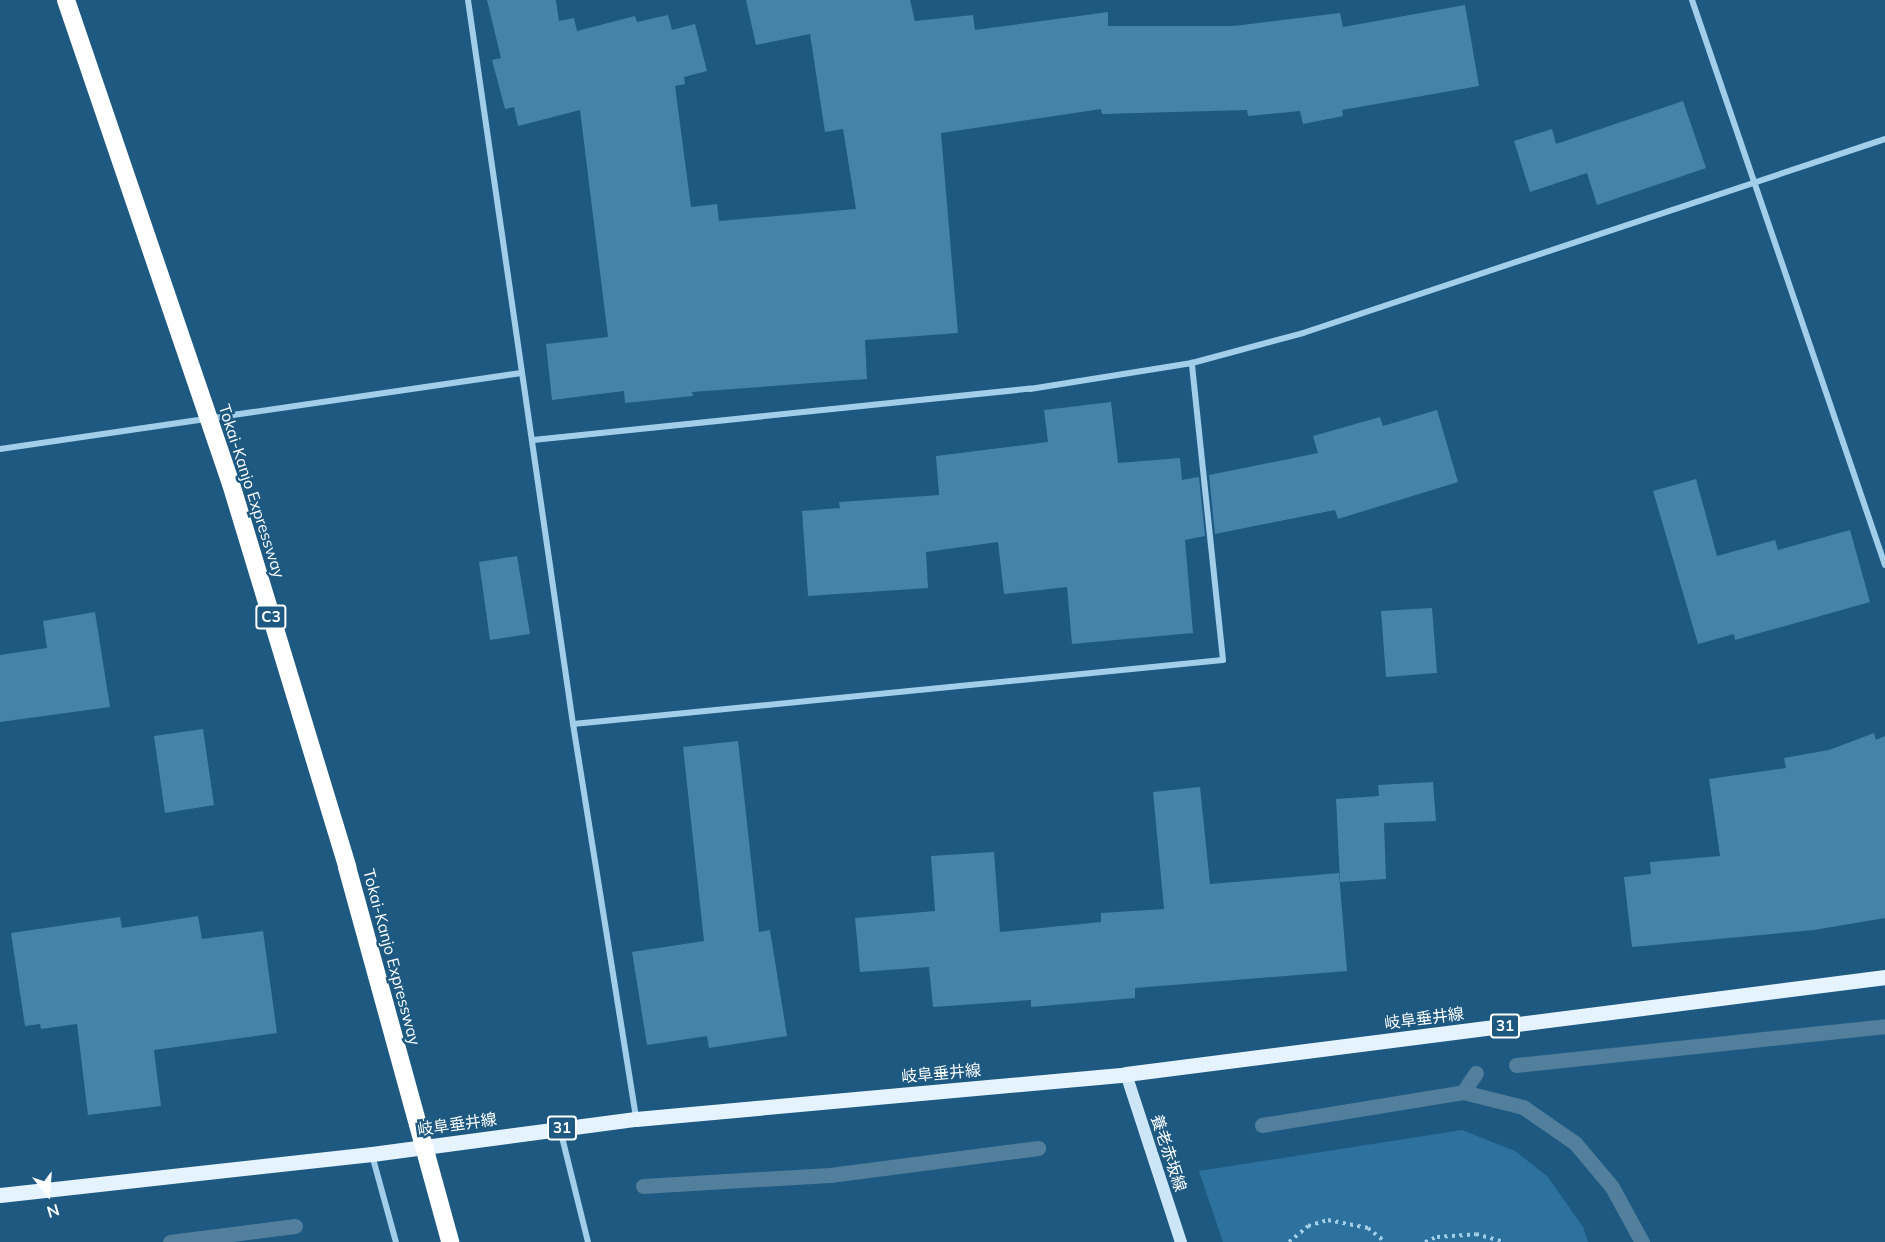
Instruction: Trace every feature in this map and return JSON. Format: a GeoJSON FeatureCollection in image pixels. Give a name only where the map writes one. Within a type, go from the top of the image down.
{"type":"FeatureCollection","features":[{"type":"Feature","properties":{"kind":"highway","name":"Tokai-Kanjo Expressway"},"geometry":{"type":"LineString","coordinates":[[66,0],[231,484],[347,867],[450,1242]]}},
{"type":"Feature","properties":{"kind":"main road","name":"岐阜垂井線"},"geometry":{"type":"LineString","coordinates":[[0,1196],[372,1154],[636,1119],[1126,1074],[1885,977]]}},
{"type":"Feature","properties":{"kind":"main road","name":"養老赤坂線"},"geometry":{"type":"LineString","coordinates":[[1126,1074],[1181,1242]]}},
{"type":"Feature","properties":{"kind":"street"},"geometry":{"type":"LineString","coordinates":[[468,0],[573,724],[636,1119]]}},
{"type":"Feature","properties":{"kind":"street"},"geometry":{"type":"LineString","coordinates":[[1692,0],[1885,566]]}},
{"type":"Feature","properties":{"kind":"street"},"geometry":{"type":"LineString","coordinates":[[533,440],[1030,389],[1192,363],[1314,329],[1885,139]]}},
{"type":"Feature","properties":{"kind":"street"},"geometry":{"type":"LineString","coordinates":[[573,724],[1223,660],[1192,363]]}},
{"type":"Feature","properties":{"kind":"street"},"geometry":{"type":"LineString","coordinates":[[0,449],[521,373]]}},
{"type":"Feature","properties":{"kind":"street"},"geometry":{"type":"LineString","coordinates":[[560,1129],[588,1242]]}},
{"type":"Feature","properties":{"kind":"street"},"geometry":{"type":"LineString","coordinates":[[372,1154],[396,1242]]}},
{"type":"Feature","properties":{"kind":"path"},"geometry":{"type":"LineString","coordinates":[[1289,1242],[1308,1226],[1328,1220],[1368,1228],[1385,1242]]}},
{"type":"Feature","properties":{"kind":"path"},"geometry":{"type":"LineString","coordinates":[[1425,1242],[1437,1237],[1476,1234],[1504,1242]]}},
{"type":"Feature","properties":{"kind":"shaded area"},"geometry":{"type":"Polygon","coordinates":[[[1462,1130],[1515,1151],[1548,1177],[1583,1227],[1588,1242],[1223,1242],[1199,1171],[1462,1130]]]}},
{"type":"Feature","properties":{"kind":"building"},"geometry":{"type":"Polygon","coordinates":[[[487,0],[556,0],[559,21],[574,18],[577,31],[635,16],[637,22],[668,15],[672,30],[695,24],[707,71],[684,77],[685,84],[675,86],[691,207],[717,204],[719,221],[856,209],[843,129],[825,132],[810,34],[756,45],[746,0],[910,0],[915,21],[973,15],[975,30],[1108,12],[1108,26],[1234,26],[1340,13],[1343,27],[1465,5],[1479,86],[1342,110],[1343,116],[1303,124],[1300,111],[1248,116],[1247,110],[1102,114],[1101,109],[941,133],[958,333],[865,340],[867,379],[692,392],[693,396],[625,403],[624,391],[552,400],[546,344],[608,337],[580,110],[518,126],[514,107],[505,109],[492,60],[501,58],[487,0]]]}},
{"type":"Feature","properties":{"kind":"building"},"geometry":{"type":"Polygon","coordinates":[[[1683,101],[1706,168],[1597,205],[1587,173],[1530,192],[1514,141],[1552,129],[1556,144],[1683,101]]]}},
{"type":"Feature","properties":{"kind":"building"},"geometry":{"type":"Polygon","coordinates":[[[1111,402],[1118,463],[1180,458],[1182,480],[1199,477],[1205,536],[1185,540],[1193,633],[1072,644],[1067,587],[1004,594],[998,542],[926,552],[928,588],[808,596],[802,511],[840,508],[839,502],[939,495],[936,456],[1048,442],[1044,410],[1111,402]]]}},
{"type":"Feature","properties":{"kind":"building"},"geometry":{"type":"Polygon","coordinates":[[[1437,410],[1458,482],[1338,519],[1335,510],[1215,534],[1209,475],[1318,453],[1313,436],[1380,417],[1383,426],[1437,410]]]}},
{"type":"Feature","properties":{"kind":"building"},"geometry":{"type":"Polygon","coordinates":[[[1696,479],[1717,556],[1775,540],[1778,550],[1850,530],[1870,602],[1735,640],[1734,634],[1698,644],[1653,491],[1696,479]]]}},
{"type":"Feature","properties":{"kind":"building"},"geometry":{"type":"Polygon","coordinates":[[[517,556],[530,634],[490,640],[479,562],[517,556]]]}},
{"type":"Feature","properties":{"kind":"building"},"geometry":{"type":"Polygon","coordinates":[[[1432,608],[1437,673],[1386,677],[1381,611],[1432,608]]]}},
{"type":"Feature","properties":{"kind":"building"},"geometry":{"type":"Polygon","coordinates":[[[95,612],[110,707],[0,722],[0,655],[47,648],[43,621],[95,612]]]}},
{"type":"Feature","properties":{"kind":"building"},"geometry":{"type":"Polygon","coordinates":[[[203,729],[214,805],[165,813],[154,736],[203,729]]]}},
{"type":"Feature","properties":{"kind":"building"},"geometry":{"type":"Polygon","coordinates":[[[1874,733],[1876,740],[1885,736],[1885,918],[1814,930],[1632,947],[1624,877],[1651,874],[1650,862],[1720,856],[1709,779],[1786,768],[1784,758],[1829,750],[1874,733]]]}},
{"type":"Feature","properties":{"kind":"building"},"geometry":{"type":"Polygon","coordinates":[[[738,741],[759,932],[770,930],[787,1036],[709,1048],[707,1036],[647,1045],[632,952],[704,941],[683,747],[738,741]]]}},
{"type":"Feature","properties":{"kind":"building"},"geometry":{"type":"Polygon","coordinates":[[[1433,782],[1436,821],[1384,823],[1386,879],[1340,882],[1336,799],[1379,796],[1378,785],[1433,782]]]}},
{"type":"Feature","properties":{"kind":"building"},"geometry":{"type":"Polygon","coordinates":[[[1200,787],[1210,884],[1339,873],[1347,971],[1135,988],[1135,998],[1031,1007],[1031,1000],[933,1007],[929,967],[860,972],[855,918],[935,911],[931,856],[994,852],[1000,932],[1101,922],[1101,913],[1164,909],[1153,792],[1200,787]]]}},
{"type":"Feature","properties":{"kind":"building"},"geometry":{"type":"Polygon","coordinates":[[[198,916],[202,939],[263,931],[277,1033],[154,1050],[161,1106],[88,1115],[77,1024],[41,1029],[40,1024],[25,1026],[11,933],[120,917],[122,928],[198,916]]]}},
{"type":"Feature","properties":{"kind":"waterway"},"geometry":{"type":"LineString","coordinates":[[1516,1065],[1885,1026]]}},
{"type":"Feature","properties":{"kind":"waterway"},"geometry":{"type":"LineString","coordinates":[[1463,1092],[1476,1073]]}},
{"type":"Feature","properties":{"kind":"waterway"},"geometry":{"type":"LineString","coordinates":[[1262,1125],[1463,1092],[1523,1107],[1575,1143],[1612,1187],[1642,1242]]}},
{"type":"Feature","properties":{"kind":"waterway"},"geometry":{"type":"LineString","coordinates":[[643,1186],[830,1175],[1038,1148]]}},
{"type":"Feature","properties":{"kind":"waterway"},"geometry":{"type":"LineString","coordinates":[[170,1242],[295,1226]]}}]}
